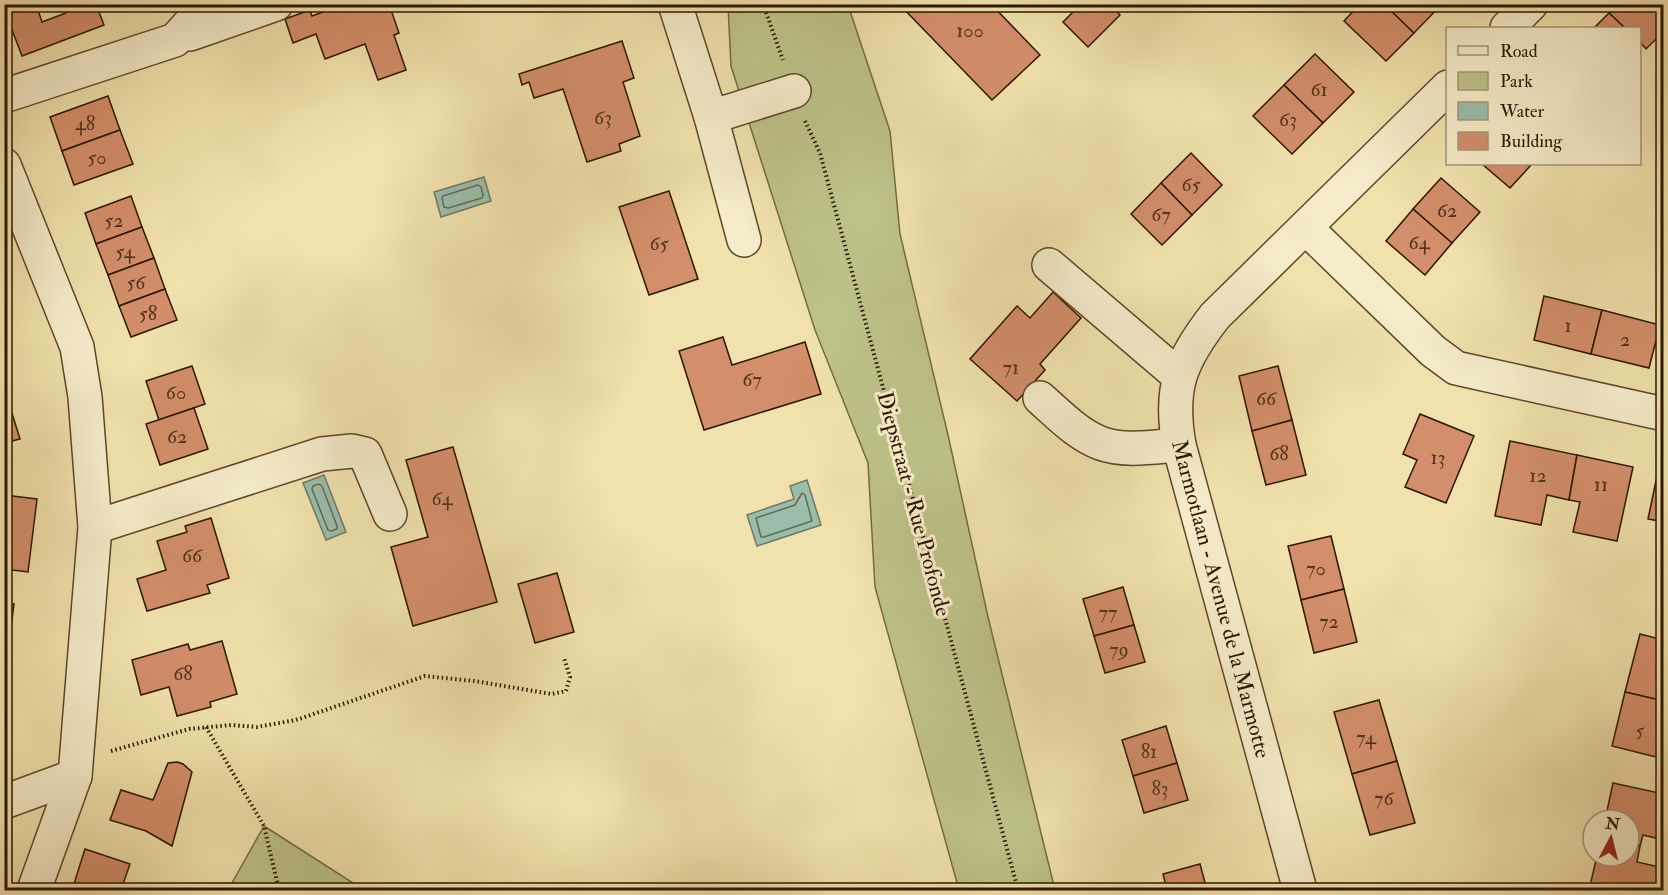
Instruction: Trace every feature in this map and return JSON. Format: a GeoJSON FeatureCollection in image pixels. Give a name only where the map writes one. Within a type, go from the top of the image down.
{"type":"FeatureCollection","features":[{"type":"Feature","properties":{"kind":"street"},"geometry":{"type":"LineString","coordinates":[[174,40],[203,9],[214,4]]}},
{"type":"Feature","properties":{"kind":"street"},"geometry":{"type":"LineString","coordinates":[[4,96],[276,4]]}},
{"type":"Feature","properties":{"kind":"street"},"geometry":{"type":"LineString","coordinates":[[675,4],[711,117],[744,240]]}},
{"type":"Feature","properties":{"kind":"street"},"geometry":{"type":"LineString","coordinates":[[1508,27],[1531,4]]}},
{"type":"Feature","properties":{"kind":"street","name":"Marmotlaan - Avenue de la Marmotte"},"geometry":{"type":"LineString","coordinates":[[1300,891],[1179,446],[1175,422],[1179,376],[1197,339],[1215,316],[1446,89]]}},
{"type":"Feature","properties":{"kind":"street"},"geometry":{"type":"LineString","coordinates":[[711,117],[799,105]]}},
{"type":"Feature","properties":{"kind":"street"},"geometry":{"type":"LineString","coordinates":[[4,165],[17,230],[77,347],[81,364],[95,527],[76,768],[34,891]]}},
{"type":"Feature","properties":{"kind":"street"},"geometry":{"type":"LineString","coordinates":[[1306,228],[1433,351],[1456,368],[1664,414]]}},
{"type":"Feature","properties":{"kind":"street"},"geometry":{"type":"LineString","coordinates":[[1049,265],[1179,376]]}},
{"type":"Feature","properties":{"kind":"street"},"geometry":{"type":"LineString","coordinates":[[1040,398],[1078,430],[1100,443],[1136,448],[1179,446]]}},
{"type":"Feature","properties":{"kind":"street"},"geometry":{"type":"LineString","coordinates":[[95,527],[322,454],[352,451],[365,454],[390,514]]}},
{"type":"Feature","properties":{"kind":"street"},"geometry":{"type":"LineString","coordinates":[[4,802],[76,768]]}},
{"type":"Feature","properties":{"kind":"path","name":"Diepstraat - Rue Profonde"},"geometry":{"type":"LineString","coordinates":[[799,105],[820,153],[1018,891]]}},
{"type":"Feature","properties":{"kind":"path"},"geometry":{"type":"LineString","coordinates":[[76,768],[189,729],[231,725],[257,727],[296,720],[425,676],[474,681],[552,694],[566,691],[570,677],[564,658]]}},
{"type":"Feature","properties":{"kind":"path"},"geometry":{"type":"LineString","coordinates":[[206,727],[264,826],[279,891]]}},
{"type":"Feature","properties":{"kind":"green space"},"geometry":{"type":"Polygon","coordinates":[[[728,5],[848,5],[890,131],[900,234],[988,617],[1055,890],[959,890],[875,587],[868,463],[815,330],[731,66],[728,5]]]}},
{"type":"Feature","properties":{"kind":"green space"},"geometry":{"type":"Polygon","coordinates":[[[264,826],[364,890],[228,890],[264,826]]]}},
{"type":"Feature","properties":{"kind":"water"},"geometry":{"type":"Polygon","coordinates":[[[484,177],[491,201],[441,217],[434,192],[484,177]]]}},
{"type":"Feature","properties":{"kind":"water"},"geometry":{"type":"Polygon","coordinates":[[[324,475],[346,532],[326,540],[303,483],[324,475]]]}},
{"type":"Feature","properties":{"kind":"water"},"geometry":{"type":"Polygon","coordinates":[[[807,480],[821,525],[757,546],[747,515],[794,499],[790,486],[807,480]]]}},
{"type":"Feature","properties":{"kind":"building"},"geometry":{"type":"Polygon","coordinates":[[[4,4],[36,4],[42,22],[66,13],[63,4],[96,4],[104,25],[22,56],[4,4]]]}},
{"type":"Feature","properties":{"kind":"building"},"geometry":{"type":"Polygon","coordinates":[[[345,4],[389,4],[399,33],[394,35],[406,70],[378,80],[365,44],[325,59],[316,34],[293,43],[285,19],[310,10],[312,16],[345,4]]]}},
{"type":"Feature","properties":{"kind":"building"},"geometry":{"type":"Polygon","coordinates":[[[899,4],[991,4],[1040,55],[992,100],[899,4]]]}},
{"type":"Feature","properties":{"kind":"building"},"geometry":{"type":"Polygon","coordinates":[[[1081,4],[1110,4],[1120,15],[1088,47],[1063,22],[1081,4]]]}},
{"type":"Feature","properties":{"kind":"building"},"geometry":{"type":"Polygon","coordinates":[[[1360,4],[1384,4],[1414,33],[1386,61],[1344,21],[1360,4]]]}},
{"type":"Feature","properties":{"kind":"building"},"geometry":{"type":"Polygon","coordinates":[[[1384,4],[1440,4],[1441,5],[1414,33],[1384,4]]]}},
{"type":"Feature","properties":{"kind":"building"},"geometry":{"type":"Polygon","coordinates":[[[1617,4],[1659,4],[1664,9],[1664,31],[1646,49],[1641,43],[1641,27],[1624,27],[1609,13],[1617,4]]]}},
{"type":"Feature","properties":{"kind":"building"},"geometry":{"type":"Polygon","coordinates":[[[1609,13],[1624,27],[1595,27],[1609,13]]]}},
{"type":"Feature","properties":{"kind":"building"},"geometry":{"type":"Polygon","coordinates":[[[622,41],[634,78],[623,82],[640,136],[619,144],[621,151],[587,162],[563,89],[534,98],[529,82],[522,85],[519,74],[622,41]]]}},
{"type":"Feature","properties":{"kind":"building"},"geometry":{"type":"Polygon","coordinates":[[[1315,54],[1354,92],[1323,123],[1284,85],[1315,54]]]}},
{"type":"Feature","properties":{"kind":"building"},"geometry":{"type":"Polygon","coordinates":[[[1284,85],[1323,123],[1292,154],[1253,116],[1284,85]]]}},
{"type":"Feature","properties":{"kind":"building"},"geometry":{"type":"Polygon","coordinates":[[[108,96],[120,130],[62,151],[50,117],[108,96]]]}},
{"type":"Feature","properties":{"kind":"building"},"geometry":{"type":"Polygon","coordinates":[[[120,130],[133,164],[74,185],[62,151],[120,130]]]}},
{"type":"Feature","properties":{"kind":"building"},"geometry":{"type":"Polygon","coordinates":[[[1191,153],[1222,185],[1192,215],[1161,183],[1191,153]]]}},
{"type":"Feature","properties":{"kind":"building"},"geometry":{"type":"Polygon","coordinates":[[[1483,165],[1531,165],[1510,188],[1483,165]]]}},
{"type":"Feature","properties":{"kind":"building"},"geometry":{"type":"Polygon","coordinates":[[[1441,178],[1480,212],[1452,243],[1413,209],[1441,178]]]}},
{"type":"Feature","properties":{"kind":"building"},"geometry":{"type":"Polygon","coordinates":[[[1161,183],[1192,215],[1162,245],[1131,214],[1161,183]]]}},
{"type":"Feature","properties":{"kind":"building"},"geometry":{"type":"Polygon","coordinates":[[[669,191],[698,279],[649,295],[619,207],[669,191]]]}},
{"type":"Feature","properties":{"kind":"building"},"geometry":{"type":"Polygon","coordinates":[[[131,196],[142,227],[96,244],[85,213],[131,196]]]}},
{"type":"Feature","properties":{"kind":"building"},"geometry":{"type":"Polygon","coordinates":[[[1413,209],[1452,243],[1425,275],[1386,241],[1413,209]]]}},
{"type":"Feature","properties":{"kind":"building"},"geometry":{"type":"Polygon","coordinates":[[[142,227],[154,258],[108,275],[96,244],[142,227]]]}},
{"type":"Feature","properties":{"kind":"building"},"geometry":{"type":"Polygon","coordinates":[[[154,258],[165,289],[119,306],[108,275],[154,258]]]}},
{"type":"Feature","properties":{"kind":"building"},"geometry":{"type":"Polygon","coordinates":[[[165,289],[177,320],[131,337],[119,306],[165,289]]]}},
{"type":"Feature","properties":{"kind":"building"},"geometry":{"type":"Polygon","coordinates":[[[1053,292],[1081,318],[1040,364],[1045,370],[1017,401],[970,359],[1017,306],[1030,318],[1053,292]]]}},
{"type":"Feature","properties":{"kind":"building"},"geometry":{"type":"Polygon","coordinates":[[[1544,296],[1602,310],[1591,354],[1534,340],[1544,296]]]}},
{"type":"Feature","properties":{"kind":"building"},"geometry":{"type":"Polygon","coordinates":[[[1602,310],[1660,325],[1649,368],[1591,354],[1602,310]]]}},
{"type":"Feature","properties":{"kind":"building"},"geometry":{"type":"Polygon","coordinates":[[[723,337],[732,365],[805,342],[821,394],[704,430],[679,351],[723,337]]]}},
{"type":"Feature","properties":{"kind":"building"},"geometry":{"type":"Polygon","coordinates":[[[192,366],[205,404],[159,420],[146,381],[192,366]]]}},
{"type":"Feature","properties":{"kind":"building"},"geometry":{"type":"Polygon","coordinates":[[[1278,366],[1292,420],[1252,431],[1239,376],[1278,366]]]}},
{"type":"Feature","properties":{"kind":"building"},"geometry":{"type":"Polygon","coordinates":[[[6,394],[20,439],[4,443],[4,395],[6,394]]]}},
{"type":"Feature","properties":{"kind":"building"},"geometry":{"type":"Polygon","coordinates":[[[194,408],[208,449],[160,465],[146,424],[194,408]]]}},
{"type":"Feature","properties":{"kind":"building"},"geometry":{"type":"Polygon","coordinates":[[[1420,414],[1474,436],[1446,503],[1405,487],[1417,460],[1403,454],[1420,414]]]}},
{"type":"Feature","properties":{"kind":"building"},"geometry":{"type":"Polygon","coordinates":[[[1292,420],[1306,475],[1266,485],[1252,431],[1292,420]]]}},
{"type":"Feature","properties":{"kind":"building"},"geometry":{"type":"Polygon","coordinates":[[[1510,441],[1577,455],[1569,500],[1547,495],[1541,525],[1495,516],[1510,441]]]}},
{"type":"Feature","properties":{"kind":"building"},"geometry":{"type":"Polygon","coordinates":[[[453,447],[497,602],[413,626],[391,547],[428,537],[406,460],[453,447]]]}},
{"type":"Feature","properties":{"kind":"building"},"geometry":{"type":"Polygon","coordinates":[[[1577,455],[1633,467],[1617,541],[1573,532],[1580,502],[1569,500],[1577,455]]]}},
{"type":"Feature","properties":{"kind":"building"},"geometry":{"type":"Polygon","coordinates":[[[1657,476],[1664,477],[1664,522],[1648,519],[1657,476]]]}},
{"type":"Feature","properties":{"kind":"building"},"geometry":{"type":"Polygon","coordinates":[[[4,495],[37,499],[28,572],[4,569],[4,495]]]}},
{"type":"Feature","properties":{"kind":"building"},"geometry":{"type":"Polygon","coordinates":[[[211,518],[229,578],[207,585],[210,593],[147,611],[137,579],[166,570],[157,541],[187,532],[185,526],[211,518]]]}},
{"type":"Feature","properties":{"kind":"building"},"geometry":{"type":"Polygon","coordinates":[[[1331,536],[1344,589],[1301,600],[1288,546],[1331,536]]]}},
{"type":"Feature","properties":{"kind":"building"},"geometry":{"type":"Polygon","coordinates":[[[557,573],[574,632],[535,643],[518,584],[557,573]]]}},
{"type":"Feature","properties":{"kind":"building"},"geometry":{"type":"Polygon","coordinates":[[[1123,587],[1134,625],[1094,636],[1083,599],[1123,587]]]}},
{"type":"Feature","properties":{"kind":"building"},"geometry":{"type":"Polygon","coordinates":[[[1344,589],[1357,642],[1314,653],[1301,600],[1344,589]]]}},
{"type":"Feature","properties":{"kind":"building"},"geometry":{"type":"Polygon","coordinates":[[[4,603],[14,604],[5,675],[4,675],[4,603]]]}},
{"type":"Feature","properties":{"kind":"building"},"geometry":{"type":"Polygon","coordinates":[[[1134,625],[1145,662],[1105,673],[1094,636],[1134,625]]]}},
{"type":"Feature","properties":{"kind":"building"},"geometry":{"type":"Polygon","coordinates":[[[1640,634],[1664,640],[1664,701],[1625,692],[1640,634]]]}},
{"type":"Feature","properties":{"kind":"building"},"geometry":{"type":"Polygon","coordinates":[[[222,641],[237,694],[210,702],[211,707],[177,716],[169,687],[141,695],[132,660],[188,644],[190,650],[222,641]]]}},
{"type":"Feature","properties":{"kind":"building"},"geometry":{"type":"Polygon","coordinates":[[[1625,692],[1664,701],[1661,714],[1664,714],[1664,759],[1612,746],[1625,692]]]}},
{"type":"Feature","properties":{"kind":"building"},"geometry":{"type":"Polygon","coordinates":[[[1379,700],[1397,761],[1352,774],[1334,712],[1379,700]]]}},
{"type":"Feature","properties":{"kind":"building"},"geometry":{"type":"Polygon","coordinates":[[[1166,726],[1177,763],[1133,776],[1122,740],[1166,726]]]}},
{"type":"Feature","properties":{"kind":"building"},"geometry":{"type":"Polygon","coordinates":[[[1397,761],[1415,823],[1370,835],[1352,774],[1397,761]]]}},
{"type":"Feature","properties":{"kind":"building"},"geometry":{"type":"Polygon","coordinates":[[[177,762],[192,772],[172,846],[146,831],[110,820],[121,790],[153,800],[168,763],[177,762]]]}},
{"type":"Feature","properties":{"kind":"building"},"geometry":{"type":"Polygon","coordinates":[[[1177,763],[1188,800],[1144,813],[1133,776],[1177,763]]]}},
{"type":"Feature","properties":{"kind":"building"},"geometry":{"type":"Polygon","coordinates":[[[1613,783],[1664,794],[1664,840],[1643,835],[1641,842],[1641,808],[1608,808],[1613,783]]]}},
{"type":"Feature","properties":{"kind":"building"},"geometry":{"type":"Polygon","coordinates":[[[85,849],[130,864],[121,890],[72,890],[85,849]]]}},
{"type":"Feature","properties":{"kind":"building"},"geometry":{"type":"Polygon","coordinates":[[[1641,863],[1664,868],[1664,890],[1589,890],[1594,868],[1641,868],[1641,863]]]}},
{"type":"Feature","properties":{"kind":"building"},"geometry":{"type":"Polygon","coordinates":[[[1200,864],[1207,890],[1167,890],[1163,874],[1200,864]]]}}]}
